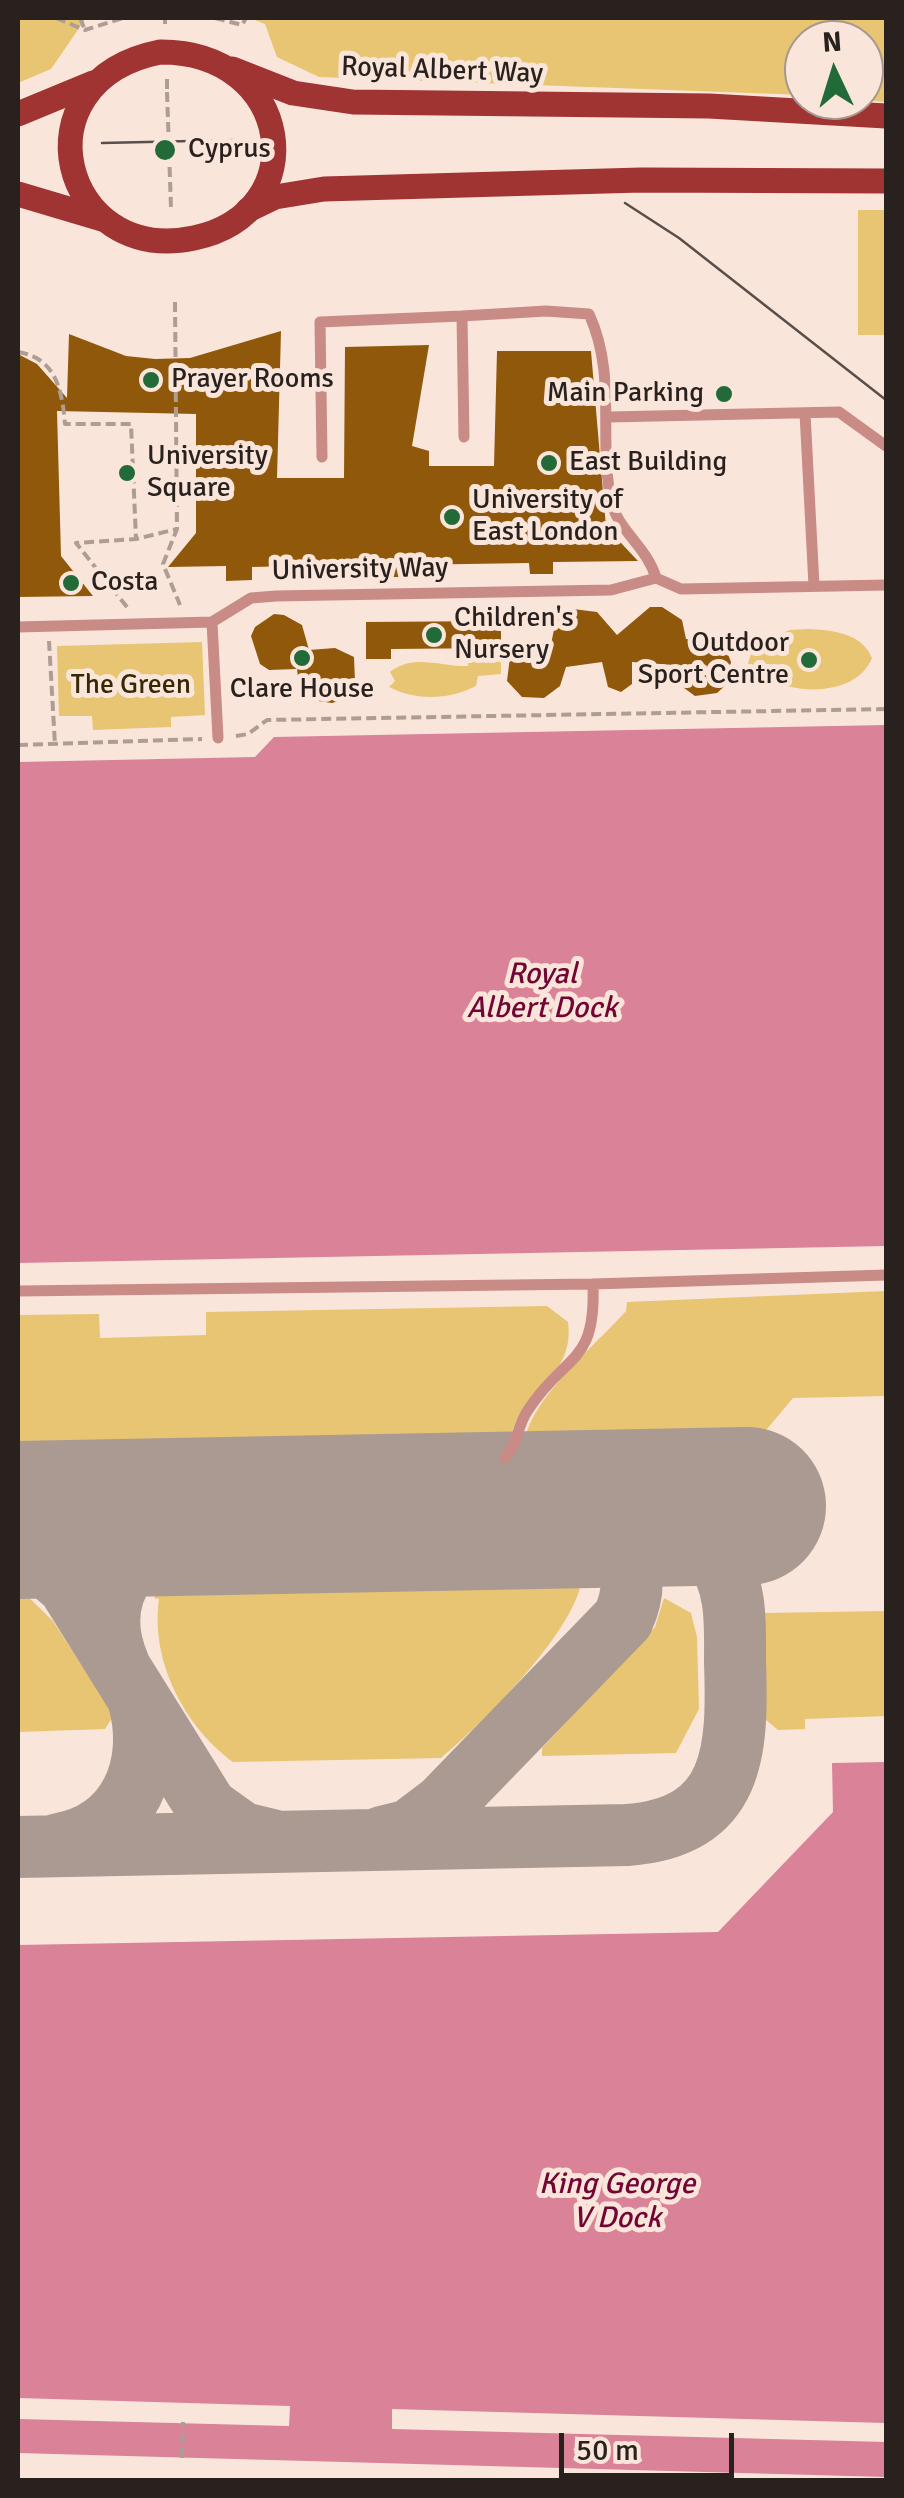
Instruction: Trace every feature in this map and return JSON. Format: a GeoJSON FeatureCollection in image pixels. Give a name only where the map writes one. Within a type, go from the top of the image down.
{"type":"FeatureCollection","features":[{"type":"Feature","properties":{"kind":"main road","name":"Royal Albert Way"},"geometry":{"type":"LineString","coordinates":[[18,114],[69,96],[124,62],[160,52],[198,54],[294,93],[354,102],[709,106],[886,116]]}},
{"type":"Feature","properties":{"kind":"main road"},"geometry":{"type":"LineString","coordinates":[[232,69],[250,84],[271,124],[271,170],[248,210]]}},
{"type":"Feature","properties":{"kind":"main road"},"geometry":{"type":"LineString","coordinates":[[92,83],[79,104],[70,153],[75,178],[102,219]]}},
{"type":"Feature","properties":{"kind":"main road"},"geometry":{"type":"LineString","coordinates":[[18,194],[102,219],[130,234],[177,240],[222,228],[248,210],[298,192],[641,180],[886,181]]}},
{"type":"Feature","properties":{"kind":"lane"},"geometry":{"type":"LineString","coordinates":[[322,457],[320,322],[546,311],[589,314],[601,340],[614,514],[644,547],[656,578]]}},
{"type":"Feature","properties":{"kind":"lane"},"geometry":{"type":"LineString","coordinates":[[462,316],[464,436]]}},
{"type":"Feature","properties":{"kind":"lane"},"geometry":{"type":"LineString","coordinates":[[609,418],[839,412],[886,446]]}},
{"type":"Feature","properties":{"kind":"lane"},"geometry":{"type":"LineString","coordinates":[[805,414],[814,586]]}},
{"type":"Feature","properties":{"kind":"lane","name":"University Way"},"geometry":{"type":"LineString","coordinates":[[18,627],[212,622],[251,598],[264,597],[611,590],[656,578],[682,589],[886,585]]}},
{"type":"Feature","properties":{"kind":"lane"},"geometry":{"type":"LineString","coordinates":[[212,622],[218,738]]}},
{"type":"Feature","properties":{"kind":"lane"},"geometry":{"type":"LineString","coordinates":[[18,1291],[593,1284],[886,1275]]}},
{"type":"Feature","properties":{"kind":"lane"},"geometry":{"type":"LineString","coordinates":[[505,1458],[516,1446],[524,1414],[590,1336],[593,1284]]}},
{"type":"Feature","properties":{"kind":"path"},"geometry":{"type":"LineString","coordinates":[[56,18],[85,30],[123,18]]}},
{"type":"Feature","properties":{"kind":"path"},"geometry":{"type":"LineString","coordinates":[[80,18],[85,30]]}},
{"type":"Feature","properties":{"kind":"path"},"geometry":{"type":"LineString","coordinates":[[215,18],[242,25],[246,18]]}},
{"type":"Feature","properties":{"kind":"path"},"geometry":{"type":"LineString","coordinates":[[167,79],[172,212]]}},
{"type":"Feature","properties":{"kind":"path"},"geometry":{"type":"LineString","coordinates":[[175,302],[178,528],[163,564],[178,598],[183,624]]}},
{"type":"Feature","properties":{"kind":"path"},"geometry":{"type":"LineString","coordinates":[[18,352],[35,356],[50,368],[60,386],[65,424],[131,424],[136,539]]}},
{"type":"Feature","properties":{"kind":"path"},"geometry":{"type":"LineString","coordinates":[[143,626],[76,543],[136,539],[178,528]]}},
{"type":"Feature","properties":{"kind":"path"},"geometry":{"type":"LineString","coordinates":[[48,626],[55,745]]}},
{"type":"Feature","properties":{"kind":"path"},"geometry":{"type":"LineString","coordinates":[[18,745],[218,738],[248,734],[267,720],[886,709]]}},
{"type":"Feature","properties":{"kind":"path"},"geometry":{"type":"LineString","coordinates":[[182,2458],[183,2422]]}},
{"type":"Feature","properties":{"kind":"green space"},"geometry":{"type":"Polygon","coordinates":[[[18,18],[86,18],[51,69],[18,83],[18,18]]]}},
{"type":"Feature","properties":{"kind":"green space"},"geometry":{"type":"Polygon","coordinates":[[[250,18],[886,18],[886,102],[884,20],[784,20],[784,94],[319,77],[277,57],[265,24],[250,18]]]}},
{"type":"Feature","properties":{"kind":"green space"},"geometry":{"type":"Polygon","coordinates":[[[858,210],[886,210],[886,335],[858,335],[858,210]]]}},
{"type":"Feature","properties":{"kind":"green space","name":"Outdoor Sport Centre"},"geometry":{"type":"Polygon","coordinates":[[[809,629],[854,638],[872,658],[863,672],[849,682],[813,689],[775,682],[748,663],[754,645],[790,630],[809,629]]]}},
{"type":"Feature","properties":{"kind":"green space","name":"The Green"},"geometry":{"type":"Polygon","coordinates":[[[202,642],[205,715],[171,717],[171,727],[93,730],[92,716],[59,716],[57,646],[202,642]]]}},
{"type":"Feature","properties":{"kind":"green space"},"geometry":{"type":"Polygon","coordinates":[[[468,648],[501,648],[501,674],[478,676],[476,686],[444,696],[421,697],[389,687],[395,681],[390,672],[409,663],[468,666],[468,648]]]}},
{"type":"Feature","properties":{"kind":"green space"},"geometry":{"type":"Polygon","coordinates":[[[886,1291],[886,1396],[793,1398],[757,1441],[524,1446],[528,1429],[550,1392],[626,1311],[627,1302],[886,1291]]]}},
{"type":"Feature","properties":{"kind":"green space"},"geometry":{"type":"Polygon","coordinates":[[[547,1306],[568,1322],[568,1342],[555,1372],[522,1411],[509,1446],[18,1456],[18,1315],[99,1314],[100,1338],[206,1335],[206,1312],[547,1306]]]}},
{"type":"Feature","properties":{"kind":"green space"},"geometry":{"type":"Polygon","coordinates":[[[582,1575],[565,1621],[547,1647],[526,1674],[441,1758],[233,1762],[200,1730],[175,1691],[160,1646],[159,1599],[154,1598],[163,1582],[582,1575]]]}},
{"type":"Feature","properties":{"kind":"green space"},"geometry":{"type":"Polygon","coordinates":[[[18,1587],[53,1621],[110,1709],[112,1718],[105,1729],[18,1732],[18,1587]]]}},
{"type":"Feature","properties":{"kind":"green space"},"geometry":{"type":"Polygon","coordinates":[[[664,1598],[691,1613],[697,1637],[699,1709],[676,1753],[542,1756],[542,1748],[655,1627],[664,1598]]]}},
{"type":"Feature","properties":{"kind":"green space"},"geometry":{"type":"Polygon","coordinates":[[[886,1611],[886,1716],[805,1719],[805,1729],[778,1730],[766,1720],[764,1613],[886,1611]]]}},
{"type":"Feature","properties":{"kind":"water","name":"Royal Albert Dock"},"geometry":{"type":"Polygon","coordinates":[[[886,725],[886,1246],[18,1263],[18,762],[255,757],[274,737],[886,725]]]}},
{"type":"Feature","properties":{"kind":"water","name":"King George V Dock"},"geometry":{"type":"Polygon","coordinates":[[[886,1762],[886,2477],[18,2453],[18,1945],[718,1932],[833,1812],[832,1763],[886,1762]]]}},
{"type":"Feature","properties":{"kind":"pier"},"geometry":{"type":"Polygon","coordinates":[[[18,2398],[290,2406],[289,2426],[18,2419],[18,2398]]]}},
{"type":"Feature","properties":{"kind":"pier"},"geometry":{"type":"Polygon","coordinates":[[[392,2409],[886,2423],[886,2442],[392,2429],[392,2409]]]}},
{"type":"Feature","properties":{"kind":"building","name":"East Building"},"geometry":{"type":"Polygon","coordinates":[[[281,331],[277,478],[344,478],[345,347],[429,345],[412,446],[429,451],[429,466],[494,466],[497,351],[591,351],[606,527],[638,561],[553,562],[553,574],[530,574],[529,563],[403,565],[403,577],[378,577],[378,564],[252,567],[252,580],[226,581],[226,566],[168,567],[196,533],[196,414],[57,411],[61,556],[93,596],[18,597],[18,354],[37,364],[67,398],[69,334],[126,356],[155,359],[190,358],[281,331]]]}},
{"type":"Feature","properties":{"kind":"building"},"geometry":{"type":"Polygon","coordinates":[[[650,607],[662,607],[682,620],[686,639],[709,640],[727,652],[731,662],[727,684],[717,693],[695,696],[680,685],[674,665],[632,662],[632,684],[621,692],[608,687],[602,662],[566,667],[560,686],[544,698],[522,697],[507,681],[511,649],[551,644],[556,620],[573,609],[597,612],[617,635],[650,607]]]}},
{"type":"Feature","properties":{"kind":"building","name":"Clare House"},"geometry":{"type":"Polygon","coordinates":[[[274,614],[302,625],[309,650],[335,648],[354,657],[355,681],[343,700],[311,700],[299,685],[297,669],[269,670],[260,664],[251,636],[255,627],[274,614]]]}},
{"type":"Feature","properties":{"kind":"building","name":"Children's Nursery"},"geometry":{"type":"Polygon","coordinates":[[[501,621],[501,648],[391,649],[391,659],[366,659],[366,622],[501,621]]]}},
{"type":"Feature","properties":{"kind":"taxiway"},"geometry":{"type":"LineString","coordinates":[[18,1847],[627,1835],[663,1829],[690,1817],[710,1800],[731,1753],[736,1694],[731,1592],[721,1565],[695,1535],[663,1518],[627,1509]]}},
{"type":"Feature","properties":{"kind":"taxiway"},"geometry":{"type":"LineString","coordinates":[[382,1837],[410,1830],[443,1805],[623,1619],[632,1582],[624,1551],[601,1526],[568,1510]]}},
{"type":"Feature","properties":{"kind":"taxiway"},"geometry":{"type":"LineString","coordinates":[[119,1665],[111,1637],[110,1612],[115,1589],[126,1569],[162,1537],[210,1517]]}},
{"type":"Feature","properties":{"kind":"taxiway"},"geometry":{"type":"LineString","coordinates":[[18,1543],[68,1585],[207,1808],[242,1833],[271,1840]]}},
{"type":"Feature","properties":{"kind":"taxiway"},"geometry":{"type":"LineString","coordinates":[[59,1844],[104,1826],[132,1792],[144,1749],[139,1702]]}},
{"type":"Feature","properties":{"kind":"runway"},"geometry":{"type":"LineString","coordinates":[[18,1520],[747,1506]]}},
{"type":"Feature","properties":{"kind":"tram line"},"geometry":{"type":"LineString","coordinates":[[102,143],[236,140]]}},
{"type":"Feature","properties":{"kind":"tram line"},"geometry":{"type":"LineString","coordinates":[[625,203],[679,238],[886,400]]}},
{"type":"Feature","properties":{"kind":"place","name":"Cyprus"},"geometry":{"type":"Point","coordinates":[165,150]}},
{"type":"Feature","properties":{"kind":"place","name":"Prayer Rooms"},"geometry":{"type":"Point","coordinates":[151,380]}},
{"type":"Feature","properties":{"kind":"place","name":"Main Parking"},"geometry":{"type":"Point","coordinates":[724,394]}},
{"type":"Feature","properties":{"kind":"place","name":"East Building"},"geometry":{"type":"Point","coordinates":[549,463]}},
{"type":"Feature","properties":{"kind":"place","name":"University Square"},"geometry":{"type":"Point","coordinates":[127,473]}},
{"type":"Feature","properties":{"kind":"place","name":"University of East London"},"geometry":{"type":"Point","coordinates":[452,517]}},
{"type":"Feature","properties":{"kind":"place","name":"Costa"},"geometry":{"type":"Point","coordinates":[71,583]}},
{"type":"Feature","properties":{"kind":"place","name":"Children's Nursery"},"geometry":{"type":"Point","coordinates":[434,635]}},
{"type":"Feature","properties":{"kind":"place","name":"Clare House"},"geometry":{"type":"Point","coordinates":[302,658]}},
{"type":"Feature","properties":{"kind":"place","name":"Outdoor Sport Centre"},"geometry":{"type":"Point","coordinates":[809,660]}}]}
